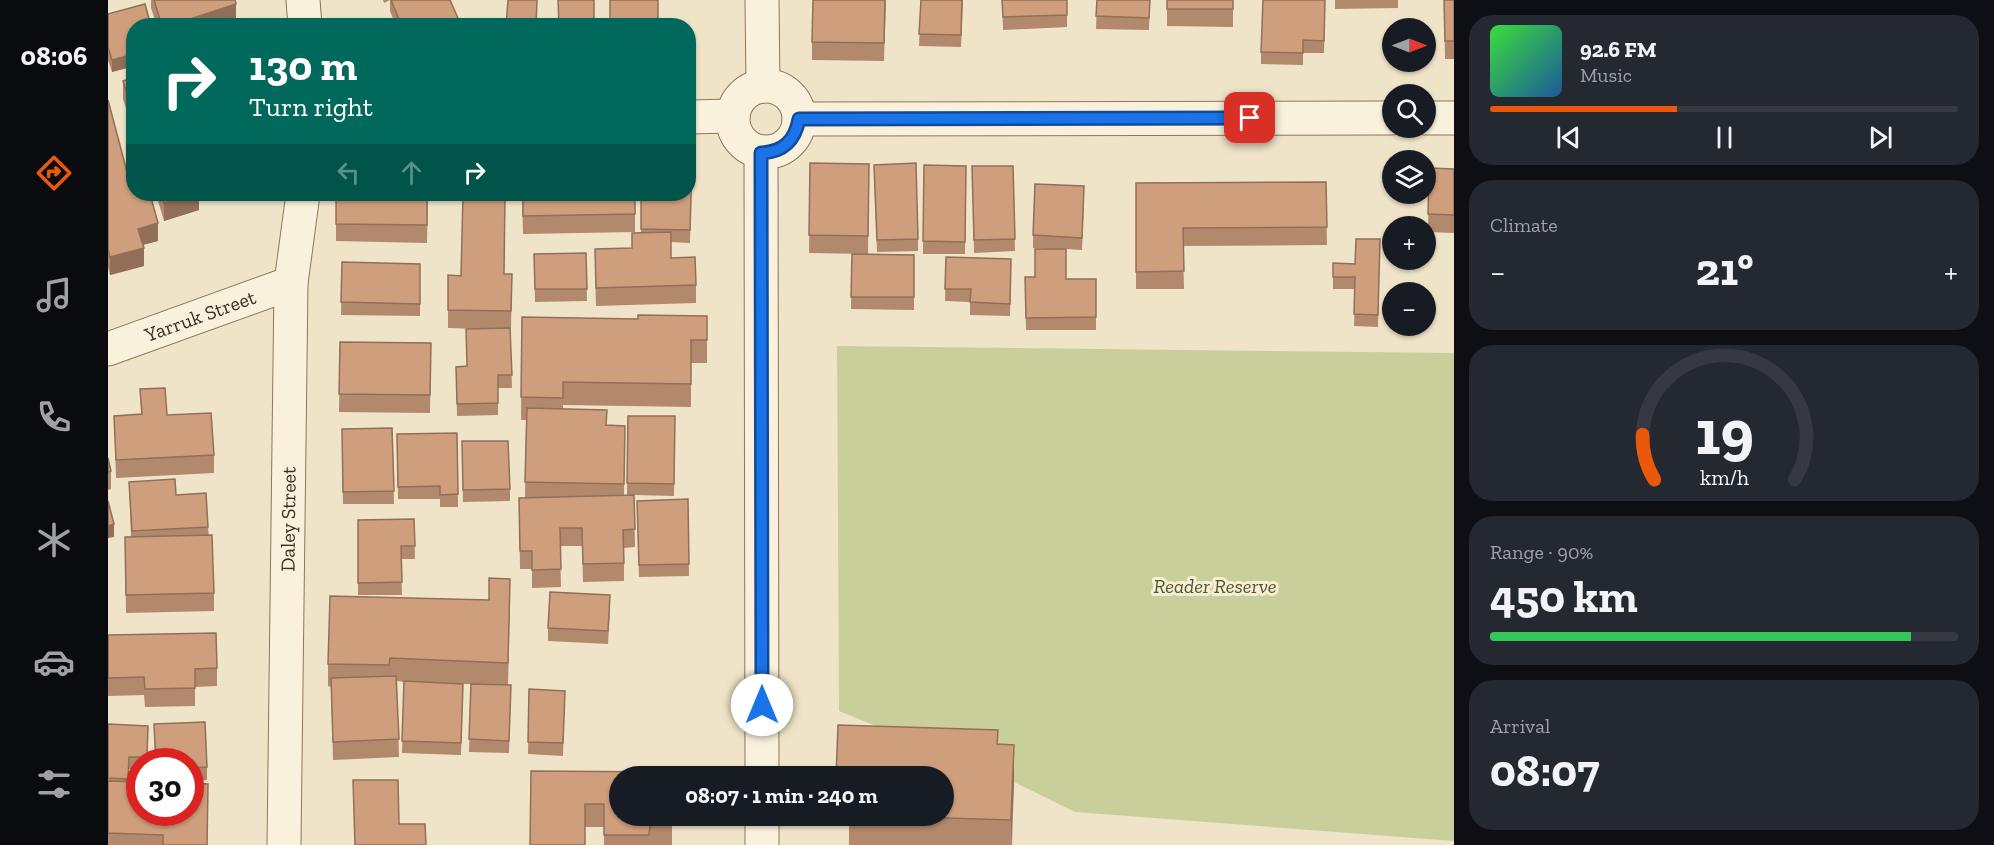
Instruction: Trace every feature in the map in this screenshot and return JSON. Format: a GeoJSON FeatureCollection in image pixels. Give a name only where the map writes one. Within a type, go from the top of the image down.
{"type":"FeatureCollection","features":[{"type":"Feature","properties":{"kind":"street"},"geometry":{"type":"LineString","coordinates":[[303,0],[304,18]]}},
{"type":"Feature","properties":{"kind":"street"},"geometry":{"type":"LineString","coordinates":[[762,0],[763,86]]}},
{"type":"Feature","properties":{"kind":"street"},"geometry":{"type":"LineString","coordinates":[[763,86],[788,94],[794,102],[799,119],[792,140],[783,148],[761,153],[749,148],[740,140],[734,129],[733,116],[742,96],[763,86]]}},
{"type":"Feature","properties":{"kind":"street"},"geometry":{"type":"LineString","coordinates":[[696,117],[733,116]]}},
{"type":"Feature","properties":{"kind":"street"},"geometry":{"type":"LineString","coordinates":[[799,119],[1382,118]]}},
{"type":"Feature","properties":{"kind":"street"},"geometry":{"type":"LineString","coordinates":[[1436,118],[1454,118]]}},
{"type":"Feature","properties":{"kind":"street"},"geometry":{"type":"LineString","coordinates":[[761,153],[762,766]]}},
{"type":"Feature","properties":{"kind":"street","name":"Daley Street"},"geometry":{"type":"LineString","coordinates":[[284,845],[291,283],[302,201]]}},
{"type":"Feature","properties":{"kind":"street","name":"Yarruk Street"},"geometry":{"type":"LineString","coordinates":[[108,349],[291,283]]}},
{"type":"Feature","properties":{"kind":"street"},"geometry":{"type":"LineString","coordinates":[[762,826],[762,845]]}},
{"type":"Feature","properties":{"kind":"green space","name":"Reader Reserve"},"geometry":{"type":"Polygon","coordinates":[[[837,346],[1454,353],[1454,841],[1075,812],[1014,782],[839,711],[837,346]]]}},
{"type":"Feature","properties":{"kind":"building"},"geometry":{"type":"Polygon","coordinates":[[[154,0],[235,0],[236,4],[193,18],[160,18],[154,0]]]}},
{"type":"Feature","properties":{"kind":"building"},"geometry":{"type":"Polygon","coordinates":[[[391,0],[450,0],[458,18],[399,18],[391,0]]]}},
{"type":"Feature","properties":{"kind":"building"},"geometry":{"type":"Polygon","coordinates":[[[508,0],[537,0],[536,18],[507,18],[508,0]]]}},
{"type":"Feature","properties":{"kind":"building"},"geometry":{"type":"Polygon","coordinates":[[[558,0],[594,0],[594,18],[559,18],[558,0]]]}},
{"type":"Feature","properties":{"kind":"building"},"geometry":{"type":"Polygon","coordinates":[[[610,0],[658,0],[658,18],[610,18],[610,0]]]}},
{"type":"Feature","properties":{"kind":"building"},"geometry":{"type":"Polygon","coordinates":[[[813,0],[885,0],[884,43],[812,42],[813,0]]]}},
{"type":"Feature","properties":{"kind":"building"},"geometry":{"type":"Polygon","coordinates":[[[921,0],[962,0],[961,35],[919,34],[921,0]]]}},
{"type":"Feature","properties":{"kind":"building"},"geometry":{"type":"Polygon","coordinates":[[[1002,0],[1067,0],[1067,15],[1003,17],[1002,0]]]}},
{"type":"Feature","properties":{"kind":"building"},"geometry":{"type":"Polygon","coordinates":[[[1097,0],[1150,0],[1149,18],[1096,16],[1097,0]]]}},
{"type":"Feature","properties":{"kind":"building"},"geometry":{"type":"Polygon","coordinates":[[[1167,0],[1233,0],[1233,9],[1167,9],[1167,0]]]}},
{"type":"Feature","properties":{"kind":"building"},"geometry":{"type":"Polygon","coordinates":[[[1263,0],[1325,0],[1324,41],[1303,40],[1303,53],[1261,52],[1263,0]]]}},
{"type":"Feature","properties":{"kind":"building"},"geometry":{"type":"Polygon","coordinates":[[[1444,0],[1454,0],[1454,41],[1445,41],[1444,0]]]}},
{"type":"Feature","properties":{"kind":"building"},"geometry":{"type":"Polygon","coordinates":[[[145,4],[149,18],[126,18],[126,56],[112,60],[108,47],[108,14],[145,4]]]}},
{"type":"Feature","properties":{"kind":"building"},"geometry":{"type":"Polygon","coordinates":[[[108,100],[126,168],[126,201],[152,201],[158,223],[138,229],[144,248],[110,257],[108,249],[108,100]]]}},
{"type":"Feature","properties":{"kind":"building"},"geometry":{"type":"Polygon","coordinates":[[[810,163],[869,164],[868,236],[809,235],[810,163]]]}},
{"type":"Feature","properties":{"kind":"building"},"geometry":{"type":"Polygon","coordinates":[[[916,163],[918,239],[877,240],[874,165],[916,163]]]}},
{"type":"Feature","properties":{"kind":"building"},"geometry":{"type":"Polygon","coordinates":[[[924,165],[966,166],[965,242],[923,241],[924,165]]]}},
{"type":"Feature","properties":{"kind":"building"},"geometry":{"type":"Polygon","coordinates":[[[972,166],[1013,166],[1015,239],[974,240],[972,166]]]}},
{"type":"Feature","properties":{"kind":"building"},"geometry":{"type":"Polygon","coordinates":[[[1436,168],[1454,169],[1454,215],[1428,214],[1428,204],[1436,204],[1436,168]]]}},
{"type":"Feature","properties":{"kind":"building"},"geometry":{"type":"Polygon","coordinates":[[[1326,182],[1327,227],[1183,228],[1184,271],[1136,272],[1136,183],[1326,182]]]}},
{"type":"Feature","properties":{"kind":"building"},"geometry":{"type":"Polygon","coordinates":[[[1035,184],[1084,186],[1082,238],[1033,235],[1035,184]]]}},
{"type":"Feature","properties":{"kind":"building"},"geometry":{"type":"Polygon","coordinates":[[[336,201],[427,201],[427,225],[336,224],[336,201]]]}},
{"type":"Feature","properties":{"kind":"building"},"geometry":{"type":"Polygon","coordinates":[[[463,201],[505,201],[504,274],[512,274],[511,311],[448,310],[448,275],[461,276],[463,201]]]}},
{"type":"Feature","properties":{"kind":"building"},"geometry":{"type":"Polygon","coordinates":[[[523,201],[635,201],[635,214],[523,216],[523,201]]]}},
{"type":"Feature","properties":{"kind":"building"},"geometry":{"type":"Polygon","coordinates":[[[641,201],[691,201],[690,230],[641,229],[641,201]]]}},
{"type":"Feature","properties":{"kind":"building"},"geometry":{"type":"Polygon","coordinates":[[[671,232],[671,258],[695,257],[696,285],[596,288],[595,249],[632,248],[632,233],[671,232]]]}},
{"type":"Feature","properties":{"kind":"building"},"geometry":{"type":"Polygon","coordinates":[[[1356,239],[1380,239],[1378,315],[1354,314],[1355,277],[1333,277],[1333,263],[1355,264],[1356,239]]]}},
{"type":"Feature","properties":{"kind":"building"},"geometry":{"type":"Polygon","coordinates":[[[1035,249],[1066,249],[1066,279],[1096,279],[1096,317],[1026,318],[1025,277],[1035,277],[1035,249]]]}},
{"type":"Feature","properties":{"kind":"building"},"geometry":{"type":"Polygon","coordinates":[[[586,253],[587,289],[535,289],[534,254],[586,253]]]}},
{"type":"Feature","properties":{"kind":"building"},"geometry":{"type":"Polygon","coordinates":[[[852,254],[914,255],[914,297],[851,297],[852,254]]]}},
{"type":"Feature","properties":{"kind":"building"},"geometry":{"type":"Polygon","coordinates":[[[946,257],[1011,259],[1010,304],[970,302],[971,289],[945,289],[946,257]]]}},
{"type":"Feature","properties":{"kind":"building"},"geometry":{"type":"Polygon","coordinates":[[[342,262],[420,264],[420,304],[341,302],[342,262]]]}},
{"type":"Feature","properties":{"kind":"building"},"geometry":{"type":"Polygon","coordinates":[[[638,315],[707,316],[707,340],[691,340],[691,384],[563,382],[563,398],[521,397],[522,317],[638,319],[638,315]]]}},
{"type":"Feature","properties":{"kind":"building"},"geometry":{"type":"Polygon","coordinates":[[[510,328],[512,375],[498,375],[498,403],[457,404],[456,367],[467,366],[466,329],[510,328]]]}},
{"type":"Feature","properties":{"kind":"building"},"geometry":{"type":"Polygon","coordinates":[[[340,342],[431,343],[430,395],[339,394],[340,342]]]}},
{"type":"Feature","properties":{"kind":"building"},"geometry":{"type":"Polygon","coordinates":[[[165,388],[167,415],[211,413],[214,455],[116,460],[114,416],[142,414],[140,389],[165,388]]]}},
{"type":"Feature","properties":{"kind":"building"},"geometry":{"type":"Polygon","coordinates":[[[527,408],[607,410],[606,425],[625,426],[624,484],[525,482],[527,408]]]}},
{"type":"Feature","properties":{"kind":"building"},"geometry":{"type":"Polygon","coordinates":[[[628,416],[675,416],[674,484],[627,483],[628,416]]]}},
{"type":"Feature","properties":{"kind":"building"},"geometry":{"type":"Polygon","coordinates":[[[392,428],[394,491],[343,492],[342,429],[392,428]]]}},
{"type":"Feature","properties":{"kind":"building"},"geometry":{"type":"Polygon","coordinates":[[[457,433],[458,494],[440,495],[440,486],[398,487],[397,434],[457,433]]]}},
{"type":"Feature","properties":{"kind":"building"},"geometry":{"type":"Polygon","coordinates":[[[462,441],[508,441],[510,489],[463,490],[462,441]]]}},
{"type":"Feature","properties":{"kind":"building"},"geometry":{"type":"Polygon","coordinates":[[[175,479],[176,495],[206,493],[208,527],[132,531],[129,482],[175,479]]]}},
{"type":"Feature","properties":{"kind":"building"},"geometry":{"type":"Polygon","coordinates":[[[634,495],[635,529],[623,530],[624,563],[583,564],[582,528],[560,528],[561,569],[532,570],[532,551],[520,551],[519,498],[634,495]]]}},
{"type":"Feature","properties":{"kind":"building"},"geometry":{"type":"Polygon","coordinates":[[[688,499],[689,564],[639,565],[637,501],[688,499]]]}},
{"type":"Feature","properties":{"kind":"building"},"geometry":{"type":"Polygon","coordinates":[[[108,501],[114,524],[108,526],[108,501]]]}},
{"type":"Feature","properties":{"kind":"building"},"geometry":{"type":"Polygon","coordinates":[[[414,519],[415,546],[401,546],[402,582],[358,583],[358,520],[414,519]]]}},
{"type":"Feature","properties":{"kind":"building"},"geometry":{"type":"Polygon","coordinates":[[[212,535],[214,593],[126,595],[125,537],[212,535]]]}},
{"type":"Feature","properties":{"kind":"building"},"geometry":{"type":"Polygon","coordinates":[[[489,578],[510,579],[508,663],[390,658],[389,665],[328,664],[330,596],[489,600],[489,578]]]}},
{"type":"Feature","properties":{"kind":"building"},"geometry":{"type":"Polygon","coordinates":[[[550,592],[610,595],[608,631],[548,628],[550,592]]]}},
{"type":"Feature","properties":{"kind":"building"},"geometry":{"type":"Polygon","coordinates":[[[216,633],[217,668],[195,669],[195,688],[145,689],[144,677],[108,678],[108,635],[216,633]]]}},
{"type":"Feature","properties":{"kind":"building"},"geometry":{"type":"Polygon","coordinates":[[[396,676],[399,739],[333,742],[331,678],[396,676]]]}},
{"type":"Feature","properties":{"kind":"building"},"geometry":{"type":"Polygon","coordinates":[[[404,681],[463,684],[461,743],[402,741],[404,681]]]}},
{"type":"Feature","properties":{"kind":"building"},"geometry":{"type":"Polygon","coordinates":[[[471,684],[511,685],[509,741],[469,739],[471,684]]]}},
{"type":"Feature","properties":{"kind":"building"},"geometry":{"type":"Polygon","coordinates":[[[529,689],[565,691],[563,743],[528,742],[529,689]]]}},
{"type":"Feature","properties":{"kind":"building"},"geometry":{"type":"Polygon","coordinates":[[[205,722],[207,767],[204,767],[204,748],[155,748],[154,724],[205,722]]]}},
{"type":"Feature","properties":{"kind":"building"},"geometry":{"type":"Polygon","coordinates":[[[108,724],[148,726],[147,748],[126,748],[126,779],[108,778],[108,724]]]}},
{"type":"Feature","properties":{"kind":"building"},"geometry":{"type":"Polygon","coordinates":[[[838,725],[998,730],[997,744],[1014,745],[1011,820],[954,818],[954,766],[836,766],[838,725]]]}},
{"type":"Feature","properties":{"kind":"building"},"geometry":{"type":"Polygon","coordinates":[[[531,771],[609,772],[609,826],[650,826],[649,835],[604,835],[604,804],[585,804],[585,845],[530,845],[531,771]]]}},
{"type":"Feature","properties":{"kind":"building"},"geometry":{"type":"Polygon","coordinates":[[[353,780],[398,780],[399,824],[425,824],[426,845],[355,845],[353,780]]]}},
{"type":"Feature","properties":{"kind":"building"},"geometry":{"type":"Polygon","coordinates":[[[108,781],[126,782],[126,826],[204,826],[204,784],[208,784],[207,845],[163,845],[163,835],[108,833],[108,781]]]}},
{"type":"Feature","properties":{"kind":"route"},"geometry":{"type":"LineString","coordinates":[[762,705],[761,153],[783,148],[792,140],[799,119],[1250,118]]}}]}
